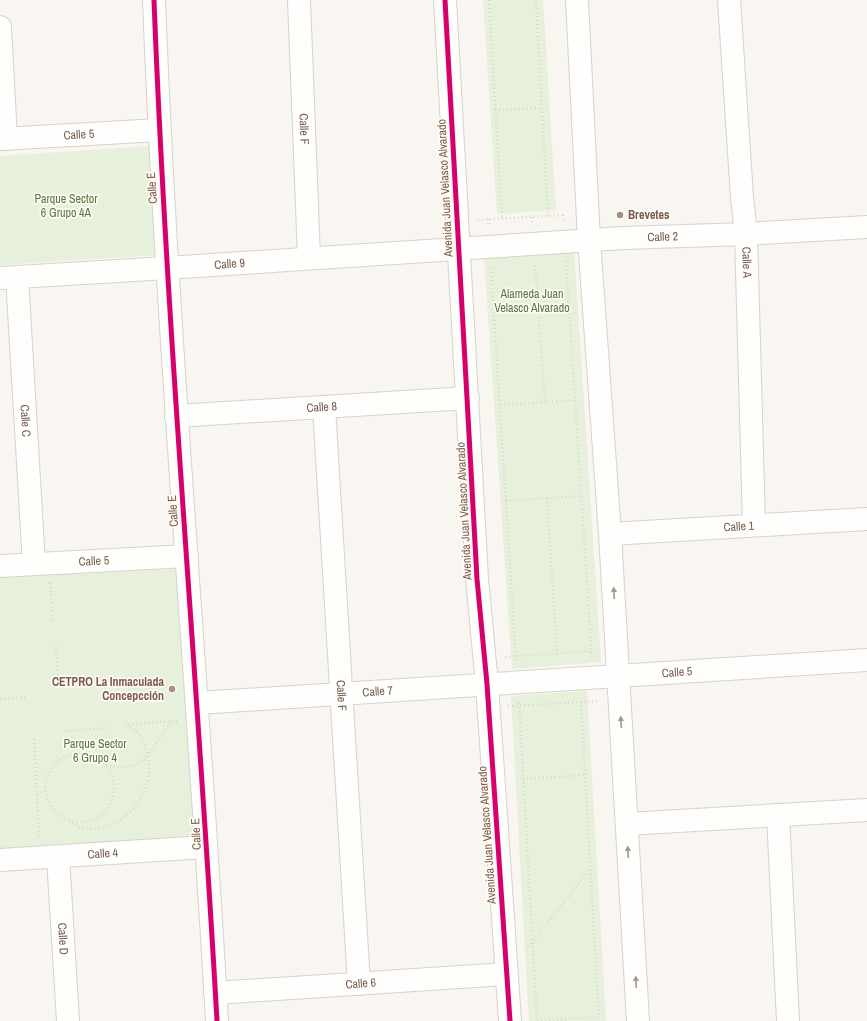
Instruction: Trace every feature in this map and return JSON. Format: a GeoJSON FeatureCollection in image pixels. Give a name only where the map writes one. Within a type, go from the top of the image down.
{"type":"FeatureCollection","features":[{"type":"Feature","properties":{"kind":"street","name":"Calle E"},"geometry":{"type":"LineString","coordinates":[[154,0],[159,130],[176,416],[198,703],[217,1021]]}},
{"type":"Feature","properties":{"kind":"street","name":"Calle F"},"geometry":{"type":"LineString","coordinates":[[299,0],[309,258]]}},
{"type":"Feature","properties":{"kind":"street","name":"Avenida Juan Velasco Alvarado"},"geometry":{"type":"LineString","coordinates":[[445,0],[477,579],[488,707],[510,1021]]}},
{"type":"Feature","properties":{"kind":"street"},"geometry":{"type":"LineString","coordinates":[[577,0],[589,240],[610,534],[638,1021]]}},
{"type":"Feature","properties":{"kind":"street","name":"Calle A"},"geometry":{"type":"LineString","coordinates":[[729,0],[742,197],[746,234],[754,525]]}},
{"type":"Feature","properties":{"kind":"street"},"geometry":{"type":"LineString","coordinates":[[0,27],[3,139]]}},
{"type":"Feature","properties":{"kind":"street","name":"Calle 5"},"geometry":{"type":"LineString","coordinates":[[3,139],[159,130]]}},
{"type":"Feature","properties":{"kind":"street","name":"Calle 2"},"geometry":{"type":"LineString","coordinates":[[459,248],[589,240],[746,234],[867,227]]}},
{"type":"Feature","properties":{"kind":"street","name":"Calle 9"},"geometry":{"type":"LineString","coordinates":[[8,277],[168,268],[459,248]]}},
{"type":"Feature","properties":{"kind":"street","name":"Calle C"},"geometry":{"type":"LineString","coordinates":[[8,277],[41,564]]}},
{"type":"Feature","properties":{"kind":"street","name":"Calle 8"},"geometry":{"type":"LineString","coordinates":[[176,416],[468,398]]}},
{"type":"Feature","properties":{"kind":"street","name":"Calle F"},"geometry":{"type":"LineString","coordinates":[[324,407],[359,984]]}},
{"type":"Feature","properties":{"kind":"street","name":"Calle 1"},"geometry":{"type":"LineString","coordinates":[[610,534],[867,519]]}},
{"type":"Feature","properties":{"kind":"street","name":"Calle 5"},"geometry":{"type":"LineString","coordinates":[[0,566],[187,556]]}},
{"type":"Feature","properties":{"kind":"street","name":"Calle 5"},"geometry":{"type":"LineString","coordinates":[[486,684],[867,660]]}},
{"type":"Feature","properties":{"kind":"street","name":"Calle 7"},"geometry":{"type":"LineString","coordinates":[[198,703],[486,684]]}},
{"type":"Feature","properties":{"kind":"street"},"geometry":{"type":"LineString","coordinates":[[627,824],[867,810]]}},
{"type":"Feature","properties":{"kind":"street"},"geometry":{"type":"LineString","coordinates":[[778,815],[788,1021]]}},
{"type":"Feature","properties":{"kind":"street","name":"Calle 4"},"geometry":{"type":"LineString","coordinates":[[0,860],[206,847]]}},
{"type":"Feature","properties":{"kind":"street","name":"Calle D"},"geometry":{"type":"LineString","coordinates":[[49,857],[68,1021]]}},
{"type":"Feature","properties":{"kind":"street","name":"Calle 6"},"geometry":{"type":"LineString","coordinates":[[216,994],[506,974]]}},
{"type":"Feature","properties":{"kind":"path"},"geometry":{"type":"LineString","coordinates":[[489,0],[502,218]]}},
{"type":"Feature","properties":{"kind":"path"},"geometry":{"type":"LineString","coordinates":[[536,0],[548,216]]}},
{"type":"Feature","properties":{"kind":"path"},"geometry":{"type":"LineString","coordinates":[[495,110],[542,108]]}},
{"type":"Feature","properties":{"kind":"path"},"geometry":{"type":"LineString","coordinates":[[457,221],[588,214]]}},
{"type":"Feature","properties":{"kind":"path"},"geometry":{"type":"LineString","coordinates":[[563,215],[594,677]]}},
{"type":"Feature","properties":{"kind":"path"},"geometry":{"type":"LineString","coordinates":[[532,216],[544,402]]}},
{"type":"Feature","properties":{"kind":"path"},"geometry":{"type":"LineString","coordinates":[[488,219],[518,682],[537,1021],[599,1017]]}},
{"type":"Feature","properties":{"kind":"path"},"geometry":{"type":"LineString","coordinates":[[500,405],[576,400]]}},
{"type":"Feature","properties":{"kind":"path"},"geometry":{"type":"LineString","coordinates":[[506,501],[582,496]]}},
{"type":"Feature","properties":{"kind":"path"},"geometry":{"type":"LineString","coordinates":[[547,498],[557,654]]}},
{"type":"Feature","properties":{"kind":"path"},"geometry":{"type":"LineString","coordinates":[[41,564],[53,620]]}},
{"type":"Feature","properties":{"kind":"path"},"geometry":{"type":"LineString","coordinates":[[56,646],[58,685]]}},
{"type":"Feature","properties":{"kind":"path"},"geometry":{"type":"LineString","coordinates":[[484,659],[616,649]]}},
{"type":"Feature","properties":{"kind":"path"},"geometry":{"type":"LineString","coordinates":[[0,699],[27,697]]}},
{"type":"Feature","properties":{"kind":"path"},"geometry":{"type":"LineString","coordinates":[[488,707],[619,700]]}},
{"type":"Feature","properties":{"kind":"path"},"geometry":{"type":"LineString","coordinates":[[581,702],[599,1021]]}},
{"type":"Feature","properties":{"kind":"path"},"geometry":{"type":"LineString","coordinates":[[106,765],[125,767],[133,765],[149,755],[156,746],[165,729],[172,721]]}},
{"type":"Feature","properties":{"kind":"path"},"geometry":{"type":"LineString","coordinates":[[65,819],[77,822],[88,821],[99,816],[108,808],[113,798],[115,786],[112,775],[106,765],[98,758],[87,754],[76,753],[65,756],[56,763],[49,772],[46,782],[46,791],[50,804],[56,813],[65,819],[80,828],[99,829],[118,822],[133,810],[144,793],[149,774],[149,755],[141,736],[127,724],[184,721]]}},
{"type":"Feature","properties":{"kind":"path"},"geometry":{"type":"LineString","coordinates":[[66,731],[108,728]]}},
{"type":"Feature","properties":{"kind":"path"},"geometry":{"type":"LineString","coordinates":[[34,739],[37,792],[49,857]]}},
{"type":"Feature","properties":{"kind":"path"},"geometry":{"type":"LineString","coordinates":[[523,779],[585,775]]}},
{"type":"Feature","properties":{"kind":"path"},"geometry":{"type":"LineString","coordinates":[[37,792],[46,791]]}},
{"type":"Feature","properties":{"kind":"path"},"geometry":{"type":"LineString","coordinates":[[506,974],[590,869]]}},
{"type":"Feature","properties":{"kind":"green space"},"geometry":{"type":"Polygon","coordinates":[[[483,0],[543,0],[556,210],[497,214],[483,0]]]}},
{"type":"Feature","properties":{"kind":"green space","name":"Parque Sector 6 Grupo 4A"},"geometry":{"type":"Polygon","coordinates":[[[151,146],[157,255],[0,265],[0,156],[151,146]]]}},
{"type":"Feature","properties":{"kind":"green space","name":"Alameda Juan Velasco Alvarado"},"geometry":{"type":"Polygon","coordinates":[[[574,249],[601,662],[512,669],[484,256],[574,249]]]}},
{"type":"Feature","properties":{"kind":"green space","name":"Parque Sector 6 Grupo 4"},"geometry":{"type":"Polygon","coordinates":[[[177,569],[195,840],[0,851],[0,578],[177,569]]]}},
{"type":"Feature","properties":{"kind":"green space"},"geometry":{"type":"Polygon","coordinates":[[[587,691],[606,1021],[529,1021],[511,696],[587,691]]]}},
{"type":"Feature","properties":{"kind":"cycle path"},"geometry":{"type":"LineString","coordinates":[[154,0],[167,256],[217,1021]]}},
{"type":"Feature","properties":{"kind":"cycle path"},"geometry":{"type":"LineString","coordinates":[[445,0],[477,579],[487,684],[510,1021]]}},
{"type":"Feature","properties":{"kind":"place","name":"Brevetes"},"geometry":{"type":"Point","coordinates":[620,215]}},
{"type":"Feature","properties":{"kind":"place","name":"CETPRO La Inmaculada Concepcción"},"geometry":{"type":"Point","coordinates":[172,689]}}]}
